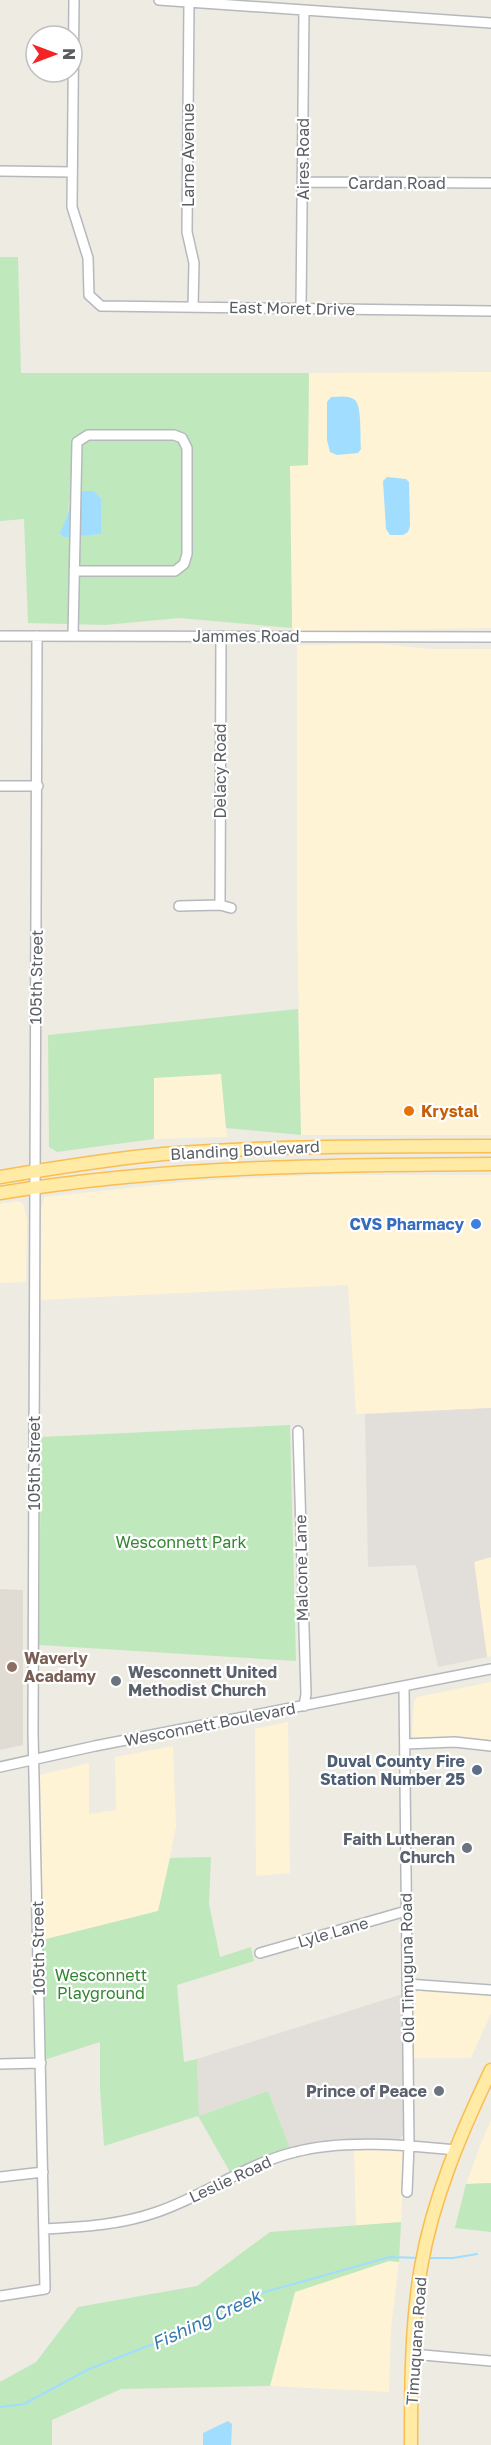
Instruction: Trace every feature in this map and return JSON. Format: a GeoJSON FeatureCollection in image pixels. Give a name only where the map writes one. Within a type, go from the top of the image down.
{"type":"FeatureCollection","features":[{"type":"Feature","properties":{"kind":"main road","name":"Blanding Boulevard"},"geometry":{"type":"LineString","coordinates":[[0,1177],[122,1159],[209,1152],[284,1148],[491,1146]]}},
{"type":"Feature","properties":{"kind":"main road"},"geometry":{"type":"LineString","coordinates":[[212,1170],[226,1158],[270,1156],[284,1148]]}},
{"type":"Feature","properties":{"kind":"main road"},"geometry":{"type":"LineString","coordinates":[[166,1173],[190,1166],[209,1152]]}},
{"type":"Feature","properties":{"kind":"main road","name":"Blanding Boulevard"},"geometry":{"type":"LineString","coordinates":[[0,1193],[34,1187],[212,1170],[339,1165],[491,1164]]}},
{"type":"Feature","properties":{"kind":"main road","name":"Timuquana Road"},"geometry":{"type":"LineString","coordinates":[[411,2445],[412,2354],[422,2266],[432,2219],[455,2150],[491,2070]]}},
{"type":"Feature","properties":{"kind":"street"},"geometry":{"type":"LineString","coordinates":[[0,171],[72,172],[74,0]]}},
{"type":"Feature","properties":{"kind":"street"},"geometry":{"type":"LineString","coordinates":[[159,0],[491,23]]}},
{"type":"Feature","properties":{"kind":"street","name":"Larne Avenue"},"geometry":{"type":"LineString","coordinates":[[189,2],[187,231],[194,263],[193,307]]}},
{"type":"Feature","properties":{"kind":"street","name":"Aires Road"},"geometry":{"type":"LineString","coordinates":[[301,308],[304,10]]}},
{"type":"Feature","properties":{"kind":"street","name":"East Moret Drive"},"geometry":{"type":"LineString","coordinates":[[72,172],[72,207],[88,258],[87,286],[90,295],[101,306],[491,311]]}},
{"type":"Feature","properties":{"kind":"street","name":"Cardan Road"},"geometry":{"type":"LineString","coordinates":[[303,182],[491,183]]}},
{"type":"Feature","properties":{"kind":"street"},"geometry":{"type":"LineString","coordinates":[[73,636],[74,571],[77,442],[88,435],[174,435],[182,438],[187,447],[188,554],[184,564],[175,571],[74,571]]}},
{"type":"Feature","properties":{"kind":"street","name":"Jammes Road"},"geometry":{"type":"LineString","coordinates":[[0,636],[491,636]]}},
{"type":"Feature","properties":{"kind":"street","name":"105th Street"},"geometry":{"type":"LineString","coordinates":[[0,2296],[45,2289],[34,1760],[37,636]]}},
{"type":"Feature","properties":{"kind":"street","name":"Delacy Road"},"geometry":{"type":"LineString","coordinates":[[220,905],[221,636]]}},
{"type":"Feature","properties":{"kind":"street"},"geometry":{"type":"LineString","coordinates":[[0,786],[38,786]]}},
{"type":"Feature","properties":{"kind":"street"},"geometry":{"type":"LineString","coordinates":[[179,906],[220,905],[231,908]]}},
{"type":"Feature","properties":{"kind":"street","name":"Malcone Lane"},"geometry":{"type":"LineString","coordinates":[[298,1431],[306,1694],[304,1706]]}},
{"type":"Feature","properties":{"kind":"street","name":"Wesconnett Boulevard"},"geometry":{"type":"LineString","coordinates":[[0,1767],[491,1669]]}},
{"type":"Feature","properties":{"kind":"street","name":"Old Timuguna Road"},"geometry":{"type":"LineString","coordinates":[[404,1686],[409,2145],[407,2193]]}},
{"type":"Feature","properties":{"kind":"street"},"geometry":{"type":"LineString","coordinates":[[405,1744],[455,1742],[491,1746]]}},
{"type":"Feature","properties":{"kind":"street","name":"Lyle Lane"},"geometry":{"type":"LineString","coordinates":[[260,1953],[406,1911]]}},
{"type":"Feature","properties":{"kind":"street"},"geometry":{"type":"LineString","coordinates":[[407,1984],[491,1990]]}},
{"type":"Feature","properties":{"kind":"street"},"geometry":{"type":"LineString","coordinates":[[0,2064],[41,2063]]}},
{"type":"Feature","properties":{"kind":"street","name":"Leslie Road"},"geometry":{"type":"LineString","coordinates":[[44,2229],[106,2225],[159,2212],[244,2170],[297,2151],[356,2146],[409,2145],[455,2150]]}},
{"type":"Feature","properties":{"kind":"street"},"geometry":{"type":"LineString","coordinates":[[0,2177],[43,2172]]}},
{"type":"Feature","properties":{"kind":"street"},"geometry":{"type":"LineString","coordinates":[[412,2354],[491,2361]]}},
{"type":"Feature","properties":{"kind":"shaded area"},"geometry":{"type":"Polygon","coordinates":[[[491,372],[491,628],[292,632],[290,466],[308,465],[309,373],[491,372]]]}},
{"type":"Feature","properties":{"kind":"shaded area"},"geometry":{"type":"Polygon","coordinates":[[[382,644],[430,649],[491,649],[491,1135],[301,1135],[297,919],[297,645],[382,644]]]}},
{"type":"Feature","properties":{"kind":"shaded area"},"geometry":{"type":"Polygon","coordinates":[[[221,1074],[227,1137],[154,1139],[154,1077],[221,1074]]]}},
{"type":"Feature","properties":{"kind":"shaded area"},"geometry":{"type":"Polygon","coordinates":[[[318,1175],[491,1175],[491,1408],[356,1414],[348,1285],[38,1300],[39,1219],[44,1197],[194,1181],[318,1175]]]}},
{"type":"Feature","properties":{"kind":"shaded area"},"geometry":{"type":"Polygon","coordinates":[[[16,1201],[23,1203],[27,1220],[26,1282],[0,1283],[0,1204],[16,1201]]]}},
{"type":"Feature","properties":{"kind":"shaded area"},"geometry":{"type":"Polygon","coordinates":[[[491,1408],[491,1557],[474,1562],[487,1657],[438,1667],[416,1565],[368,1567],[365,1414],[491,1408]]]}},
{"type":"Feature","properties":{"kind":"shaded area"},"geometry":{"type":"Polygon","coordinates":[[[491,1557],[491,1656],[487,1657],[474,1561],[491,1557]]]}},
{"type":"Feature","properties":{"kind":"shaded area","name":"Waverly Acadamy"},"geometry":{"type":"Polygon","coordinates":[[[0,1589],[23,1590],[23,1745],[0,1750],[0,1589]]]}},
{"type":"Feature","properties":{"kind":"shaded area"},"geometry":{"type":"Polygon","coordinates":[[[491,1682],[491,1740],[459,1737],[417,1739],[412,1735],[414,1701],[417,1697],[491,1682]]]}},
{"type":"Feature","properties":{"kind":"shaded area"},"geometry":{"type":"Polygon","coordinates":[[[288,1722],[290,1873],[256,1876],[255,1729],[288,1722]]]}},
{"type":"Feature","properties":{"kind":"shaded area"},"geometry":{"type":"Polygon","coordinates":[[[173,1746],[176,1827],[159,1911],[42,1940],[40,1775],[89,1763],[89,1814],[116,1810],[115,1757],[173,1746]]]}},
{"type":"Feature","properties":{"kind":"shaded area"},"geometry":{"type":"Polygon","coordinates":[[[421,1988],[486,1994],[491,1998],[491,2013],[471,2058],[412,2058],[412,1998],[421,1988]]]}},
{"type":"Feature","properties":{"kind":"shaded area"},"geometry":{"type":"Polygon","coordinates":[[[403,1994],[405,2130],[402,2137],[397,2140],[290,2148],[268,2091],[199,2116],[197,2059],[403,1994]]]}},
{"type":"Feature","properties":{"kind":"shaded area"},"geometry":{"type":"Polygon","coordinates":[[[491,2120],[491,2183],[466,2184],[482,2141],[491,2120]]]}},
{"type":"Feature","properties":{"kind":"shaded area"},"geometry":{"type":"Polygon","coordinates":[[[398,2148],[404,2153],[401,2222],[356,2226],[354,2149],[398,2148]]]}},
{"type":"Feature","properties":{"kind":"shaded area"},"geometry":{"type":"Polygon","coordinates":[[[389,2261],[399,2262],[391,2329],[389,2392],[270,2386],[295,2292],[389,2261]]]}},
{"type":"Feature","properties":{"kind":"green space"},"geometry":{"type":"Polygon","coordinates":[[[0,257],[18,257],[21,373],[309,373],[308,465],[290,466],[292,628],[179,618],[105,625],[28,623],[24,519],[0,521],[0,257]],[[69,500],[68,516],[60,536],[101,534],[101,510],[69,500]]]}},
{"type":"Feature","properties":{"kind":"green space"},"geometry":{"type":"Polygon","coordinates":[[[298,1009],[301,1135],[226,1128],[221,1074],[154,1078],[154,1139],[57,1152],[49,1147],[48,1035],[298,1009]]]}},
{"type":"Feature","properties":{"kind":"green space","name":"Wesconnett Park"},"geometry":{"type":"Polygon","coordinates":[[[290,1425],[296,1661],[39,1645],[41,1437],[290,1425]]]}},
{"type":"Feature","properties":{"kind":"green space","name":"Wesconnett Playground"},"geometry":{"type":"Polygon","coordinates":[[[211,1857],[209,1904],[220,1957],[251,1947],[254,1961],[177,1985],[184,2062],[197,2059],[199,2116],[268,2091],[290,2148],[230,2172],[198,2116],[104,2146],[100,2042],[44,2060],[42,1940],[158,1911],[170,1858],[211,1857]]]}},
{"type":"Feature","properties":{"kind":"green space"},"geometry":{"type":"Polygon","coordinates":[[[491,2183],[491,2232],[455,2228],[466,2184],[491,2183]]]}},
{"type":"Feature","properties":{"kind":"green space"},"geometry":{"type":"Polygon","coordinates":[[[401,2222],[399,2262],[389,2261],[295,2292],[270,2386],[121,2389],[52,2420],[52,2445],[0,2445],[0,2382],[36,2362],[78,2307],[197,2286],[270,2232],[401,2222]]]}},
{"type":"Feature","properties":{"kind":"water"},"geometry":{"type":"Polygon","coordinates":[[[331,397],[350,397],[357,403],[360,416],[361,449],[358,453],[337,455],[330,452],[327,440],[327,402],[331,397]]]}},
{"type":"Feature","properties":{"kind":"water"},"geometry":{"type":"Polygon","coordinates":[[[387,477],[406,479],[409,482],[410,526],[408,532],[403,535],[390,535],[386,529],[383,481],[387,477]]]}},
{"type":"Feature","properties":{"kind":"water"},"geometry":{"type":"Polygon","coordinates":[[[85,491],[94,491],[101,499],[101,534],[64,537],[60,535],[69,511],[71,497],[85,491]]]}},
{"type":"Feature","properties":{"kind":"water"},"geometry":{"type":"Polygon","coordinates":[[[228,2421],[232,2424],[231,2445],[203,2445],[203,2433],[228,2421]]]}},
{"type":"Feature","properties":{"kind":"waterway","name":"Fishing Creek"},"geometry":{"type":"LineString","coordinates":[[429,2258],[453,2258],[477,2254]]}},
{"type":"Feature","properties":{"kind":"waterway","name":"Fishing Creek"},"geometry":{"type":"LineString","coordinates":[[0,2407],[24,2404],[89,2369],[153,2344],[247,2297],[390,2257],[420,2258]]}},
{"type":"Feature","properties":{"kind":"place","name":"Krystal"},"geometry":{"type":"Point","coordinates":[409,1111]}},
{"type":"Feature","properties":{"kind":"place","name":"CVS Pharmacy"},"geometry":{"type":"Point","coordinates":[476,1224]}},
{"type":"Feature","properties":{"kind":"place","name":"Waverly Acadamy"},"geometry":{"type":"Point","coordinates":[12,1667]}},
{"type":"Feature","properties":{"kind":"place","name":"Wesconnett United Methodist Church"},"geometry":{"type":"Point","coordinates":[116,1681]}},
{"type":"Feature","properties":{"kind":"place","name":"Duval County Fire Station Number 25"},"geometry":{"type":"Point","coordinates":[477,1770]}},
{"type":"Feature","properties":{"kind":"place","name":"Faith Lutheran Church"},"geometry":{"type":"Point","coordinates":[467,1848]}},
{"type":"Feature","properties":{"kind":"place","name":"Prince of Peace"},"geometry":{"type":"Point","coordinates":[439,2091]}}]}
